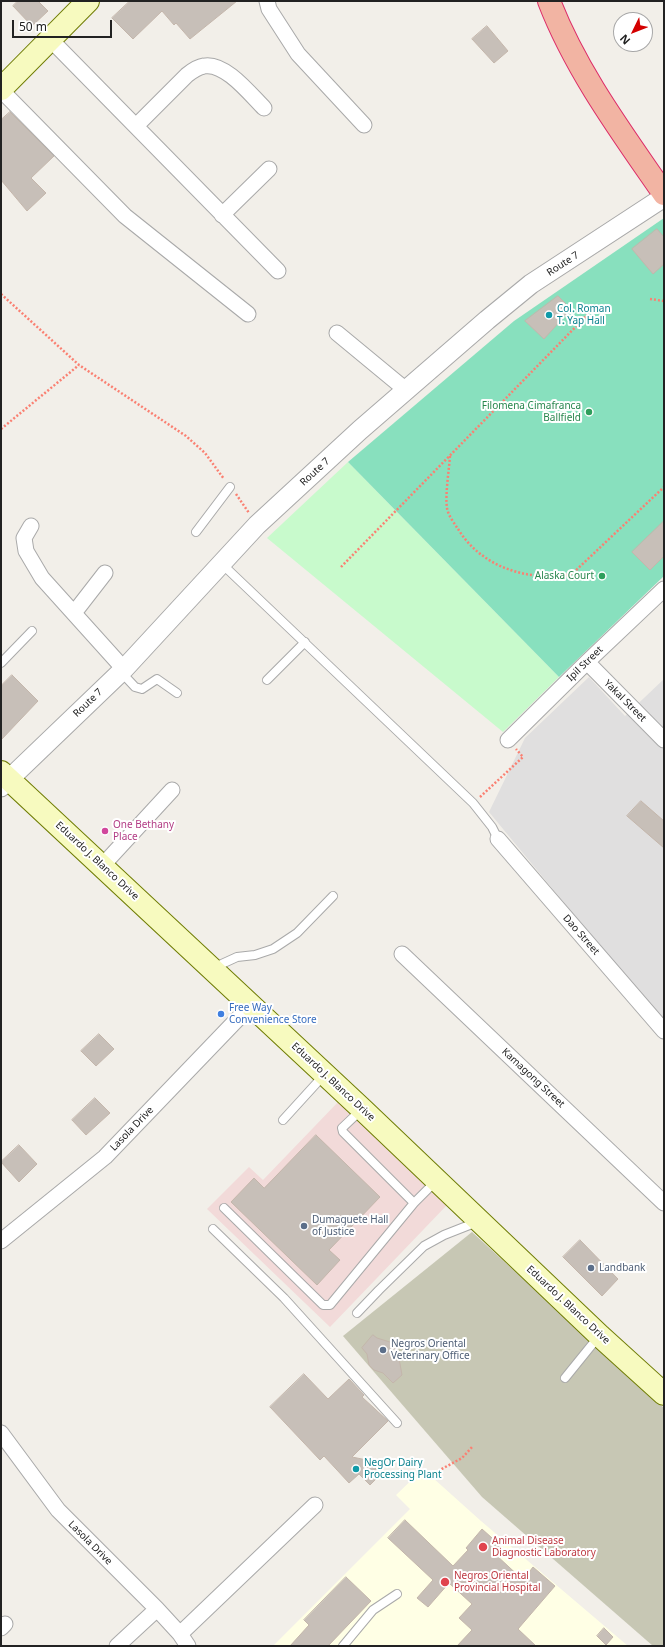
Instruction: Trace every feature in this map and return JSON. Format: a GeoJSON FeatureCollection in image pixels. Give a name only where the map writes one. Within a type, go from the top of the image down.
{"type":"FeatureCollection","features":[{"type":"Feature","properties":{"kind":"highway"},"geometry":{"type":"LineString","coordinates":[[548,1],[596,94],[664,196]]}},
{"type":"Feature","properties":{"kind":"main road"},"geometry":{"type":"LineString","coordinates":[[1,89],[88,1]]}},
{"type":"Feature","properties":{"kind":"main road","name":"Eduardo J. Blanco Drive"},"geometry":{"type":"LineString","coordinates":[[4,780],[102,866],[362,1108],[600,1336],[664,1394]]}},
{"type":"Feature","properties":{"kind":"street"},"geometry":{"type":"LineString","coordinates":[[267,1],[269,9],[298,54],[364,125]]}},
{"type":"Feature","properties":{"kind":"street"},"geometry":{"type":"LineString","coordinates":[[50,39],[278,271]]}},
{"type":"Feature","properties":{"kind":"street"},"geometry":{"type":"LineString","coordinates":[[136,126],[187,75],[196,68],[204,66],[223,70],[234,78],[264,108]]}},
{"type":"Feature","properties":{"kind":"street"},"geometry":{"type":"LineString","coordinates":[[1,89],[125,216],[248,314]]}},
{"type":"Feature","properties":{"kind":"street"},"geometry":{"type":"LineString","coordinates":[[222,214],[269,169]]}},
{"type":"Feature","properties":{"kind":"street","name":"Route 7"},"geometry":{"type":"LineString","coordinates":[[4,780],[123,670],[258,525],[406,390],[531,284],[664,196]]}},
{"type":"Feature","properties":{"kind":"street"},"geometry":{"type":"LineString","coordinates":[[337,333],[406,390]]}},
{"type":"Feature","properties":{"kind":"street"},"geometry":{"type":"LineString","coordinates":[[31,526],[24,538],[26,552],[42,578],[123,670]]}},
{"type":"Feature","properties":{"kind":"street"},"geometry":{"type":"LineString","coordinates":[[74,613],[105,573]]}},
{"type":"Feature","properties":{"kind":"street","name":"Ipil Street"},"geometry":{"type":"LineString","coordinates":[[508,740],[586,662],[664,589]]}},
{"type":"Feature","properties":{"kind":"street","name":"Yakal Street"},"geometry":{"type":"LineString","coordinates":[[586,662],[664,740]]}},
{"type":"Feature","properties":{"kind":"street"},"geometry":{"type":"LineString","coordinates":[[102,866],[172,790]]}},
{"type":"Feature","properties":{"kind":"street","name":"Dao Street"},"geometry":{"type":"LineString","coordinates":[[498,839],[664,1031]]}},
{"type":"Feature","properties":{"kind":"street","name":"Kamagong Street"},"geometry":{"type":"LineString","coordinates":[[402,954],[664,1203]]}},
{"type":"Feature","properties":{"kind":"street","name":"Lasola Drive"},"geometry":{"type":"LineString","coordinates":[[1,1241],[105,1157],[251,1005]]}},
{"type":"Feature","properties":{"kind":"street","name":"Lasola Drive"},"geometry":{"type":"LineString","coordinates":[[1,1433],[58,1510],[157,1609],[184,1640]]}},
{"type":"Feature","properties":{"kind":"street"},"geometry":{"type":"LineString","coordinates":[[184,1640],[315,1505]]}},
{"type":"Feature","properties":{"kind":"street"},"geometry":{"type":"LineString","coordinates":[[117,1646],[157,1609]]}},
{"type":"Feature","properties":{"kind":"lane"},"geometry":{"type":"LineString","coordinates":[[196,532],[230,487]]}},
{"type":"Feature","properties":{"kind":"lane"},"geometry":{"type":"LineString","coordinates":[[222,564],[473,803],[492,827],[498,839]]}},
{"type":"Feature","properties":{"kind":"lane"},"geometry":{"type":"LineString","coordinates":[[1,663],[32,631]]}},
{"type":"Feature","properties":{"kind":"lane"},"geometry":{"type":"LineString","coordinates":[[267,680],[305,642]]}},
{"type":"Feature","properties":{"kind":"lane"},"geometry":{"type":"LineString","coordinates":[[123,670],[135,687],[142,689],[157,679],[177,693]]}},
{"type":"Feature","properties":{"kind":"lane"},"geometry":{"type":"LineString","coordinates":[[212,969],[237,957],[255,955],[273,950],[297,934],[333,896]]}},
{"type":"Feature","properties":{"kind":"lane"},"geometry":{"type":"LineString","coordinates":[[283,1120],[325,1074]]}},
{"type":"Feature","properties":{"kind":"lane"},"geometry":{"type":"LineString","coordinates":[[362,1108],[342,1128],[343,1132],[414,1203]]}},
{"type":"Feature","properties":{"kind":"lane"},"geometry":{"type":"LineString","coordinates":[[224,1208],[323,1306],[326,1307],[330,1305],[414,1203],[437,1180]]}},
{"type":"Feature","properties":{"kind":"lane"},"geometry":{"type":"LineString","coordinates":[[357,1313],[378,1290],[424,1246],[444,1235],[479,1221]]}},
{"type":"Feature","properties":{"kind":"lane"},"geometry":{"type":"LineString","coordinates":[[213,1229],[284,1298],[397,1423]]}},
{"type":"Feature","properties":{"kind":"lane"},"geometry":{"type":"LineString","coordinates":[[565,1378],[600,1336]]}},
{"type":"Feature","properties":{"kind":"lane"},"geometry":{"type":"LineString","coordinates":[[343,1646],[373,1610],[397,1594]]}},
{"type":"Feature","properties":{"kind":"path"},"geometry":{"type":"LineString","coordinates":[[1,294],[79,364],[186,436],[205,453],[258,525]]}},
{"type":"Feature","properties":{"kind":"path"},"geometry":{"type":"LineString","coordinates":[[650,299],[664,301]]}},
{"type":"Feature","properties":{"kind":"path"},"geometry":{"type":"LineString","coordinates":[[341,567],[595,307]]}},
{"type":"Feature","properties":{"kind":"path"},"geometry":{"type":"LineString","coordinates":[[1,429],[79,364]]}},
{"type":"Feature","properties":{"kind":"path"},"geometry":{"type":"LineString","coordinates":[[450,456],[447,508],[460,533],[490,561],[530,576],[551,577],[572,574],[664,487]]}},
{"type":"Feature","properties":{"kind":"path"},"geometry":{"type":"LineString","coordinates":[[473,803],[523,757],[508,740]]}},
{"type":"Feature","properties":{"kind":"path"},"geometry":{"type":"LineString","coordinates":[[438,1471],[462,1458],[473,1446]]}},
{"type":"Feature","properties":{"kind":"shaded area"},"geometry":{"type":"Polygon","coordinates":[[[589,677],[625,716],[664,679],[664,1024],[489,812],[525,738],[589,677]]]}},
{"type":"Feature","properties":{"kind":"shaded area"},"geometry":{"type":"Polygon","coordinates":[[[339,1101],[447,1205],[330,1327],[207,1209],[249,1167],[263,1180],[339,1101]]]}},
{"type":"Feature","properties":{"kind":"shaded area"},"geometry":{"type":"Polygon","coordinates":[[[472,1232],[664,1408],[664,1646],[653,1646],[482,1497],[343,1336],[472,1232]]]}},
{"type":"Feature","properties":{"kind":"shaded area","name":"Negros Oriental Provincial Hospital"},"geometry":{"type":"Polygon","coordinates":[[[423,1469],[481,1521],[628,1646],[273,1646],[410,1509],[396,1495],[423,1469]]]}},
{"type":"Feature","properties":{"kind":"green space"},"geometry":{"type":"Polygon","coordinates":[[[664,218],[664,576],[559,677],[348,462],[514,321],[664,218]]]}},
{"type":"Feature","properties":{"kind":"green space"},"geometry":{"type":"Polygon","coordinates":[[[348,462],[559,677],[503,732],[267,538],[348,462]]]}},
{"type":"Feature","properties":{"kind":"building"},"geometry":{"type":"Polygon","coordinates":[[[18,1],[38,1],[48,11],[32,26],[13,6],[18,1]]]}},
{"type":"Feature","properties":{"kind":"building"},"geometry":{"type":"Polygon","coordinates":[[[130,1],[237,1],[190,39],[176,23],[174,25],[162,11],[133,39],[112,18],[130,1]]]}},
{"type":"Feature","properties":{"kind":"building"},"geometry":{"type":"Polygon","coordinates":[[[487,26],[508,51],[494,63],[472,39],[487,26]]]}},
{"type":"Feature","properties":{"kind":"building"},"geometry":{"type":"Polygon","coordinates":[[[10,112],[54,156],[31,178],[46,193],[27,211],[1,180],[1,120],[10,112]]]}},
{"type":"Feature","properties":{"kind":"building"},"geometry":{"type":"Polygon","coordinates":[[[657,229],[664,237],[664,264],[653,274],[632,249],[657,229]]]}},
{"type":"Feature","properties":{"kind":"building","name":"Col. Roman T. Yap Hall"},"geometry":{"type":"Polygon","coordinates":[[[558,296],[571,309],[544,339],[525,321],[558,296]]]}},
{"type":"Feature","properties":{"kind":"building"},"geometry":{"type":"Polygon","coordinates":[[[664,521],[664,556],[650,570],[632,552],[664,521]]]}},
{"type":"Feature","properties":{"kind":"building"},"geometry":{"type":"Polygon","coordinates":[[[12,675],[38,701],[1,740],[1,686],[12,675]]]}},
{"type":"Feature","properties":{"kind":"building"},"geometry":{"type":"Polygon","coordinates":[[[641,801],[664,821],[664,848],[627,816],[641,801]]]}},
{"type":"Feature","properties":{"kind":"building"},"geometry":{"type":"Polygon","coordinates":[[[99,1034],[114,1049],[96,1066],[81,1051],[99,1034]]]}},
{"type":"Feature","properties":{"kind":"building"},"geometry":{"type":"Polygon","coordinates":[[[95,1098],[110,1113],[86,1135],[72,1120],[95,1098]]]}},
{"type":"Feature","properties":{"kind":"building","name":"Dumaguete Hall of Justice"},"geometry":{"type":"Polygon","coordinates":[[[316,1135],[380,1197],[329,1250],[340,1260],[317,1285],[231,1202],[254,1178],[264,1188],[316,1135]]]}},
{"type":"Feature","properties":{"kind":"building"},"geometry":{"type":"Polygon","coordinates":[[[19,1145],[37,1164],[19,1182],[1,1162],[19,1145]]]}},
{"type":"Feature","properties":{"kind":"building","name":"Landbank"},"geometry":{"type":"Polygon","coordinates":[[[580,1240],[618,1279],[602,1296],[563,1257],[580,1240]]]}},
{"type":"Feature","properties":{"kind":"building"},"geometry":{"type":"Polygon","coordinates":[[[373,1335],[377,1338],[393,1343],[397,1347],[402,1375],[393,1383],[383,1373],[374,1370],[369,1365],[367,1354],[362,1348],[373,1335]]]}},
{"type":"Feature","properties":{"kind":"building"},"geometry":{"type":"Polygon","coordinates":[[[304,1374],[328,1399],[349,1379],[364,1395],[362,1397],[388,1421],[352,1457],[367,1460],[381,1474],[370,1485],[359,1474],[349,1483],[324,1456],[320,1460],[270,1407],[304,1374]]]}},
{"type":"Feature","properties":{"kind":"building"},"geometry":{"type":"Polygon","coordinates":[[[405,1520],[453,1566],[468,1550],[466,1548],[482,1529],[501,1546],[495,1554],[523,1580],[533,1567],[555,1586],[518,1629],[536,1646],[457,1646],[472,1630],[459,1618],[472,1604],[449,1583],[428,1607],[417,1598],[433,1580],[388,1538],[405,1520]]]}},
{"type":"Feature","properties":{"kind":"building"},"geometry":{"type":"Polygon","coordinates":[[[346,1577],[371,1601],[328,1646],[290,1646],[309,1625],[304,1620],[346,1577]]]}},
{"type":"Feature","properties":{"kind":"building"},"geometry":{"type":"Polygon","coordinates":[[[604,1628],[613,1637],[606,1645],[597,1636],[604,1628]]]}},
{"type":"Feature","properties":{"kind":"place","name":"Col. Roman T. Yap Hall"},"geometry":{"type":"Point","coordinates":[549,315]}},
{"type":"Feature","properties":{"kind":"place","name":"Filomena Cimafranca Ballfield"},"geometry":{"type":"Point","coordinates":[589,412]}},
{"type":"Feature","properties":{"kind":"place","name":"Alaska Court"},"geometry":{"type":"Point","coordinates":[602,576]}},
{"type":"Feature","properties":{"kind":"place","name":"One Bethany Place"},"geometry":{"type":"Point","coordinates":[105,831]}},
{"type":"Feature","properties":{"kind":"place","name":"Free Way Convenience Store"},"geometry":{"type":"Point","coordinates":[221,1014]}},
{"type":"Feature","properties":{"kind":"place","name":"Dumaguete Hall of Justice"},"geometry":{"type":"Point","coordinates":[304,1226]}},
{"type":"Feature","properties":{"kind":"place","name":"Landbank"},"geometry":{"type":"Point","coordinates":[591,1268]}},
{"type":"Feature","properties":{"kind":"place","name":"Negros Oriental Veterinary Office"},"geometry":{"type":"Point","coordinates":[383,1350]}},
{"type":"Feature","properties":{"kind":"place","name":"NegOr Dairy Processing Plant"},"geometry":{"type":"Point","coordinates":[356,1469]}},
{"type":"Feature","properties":{"kind":"place","name":"Animal Disease Diagnostic Laboratory"},"geometry":{"type":"Point","coordinates":[483,1547]}},
{"type":"Feature","properties":{"kind":"place","name":"Negros Oriental Provincial Hospital"},"geometry":{"type":"Point","coordinates":[445,1582]}}]}
